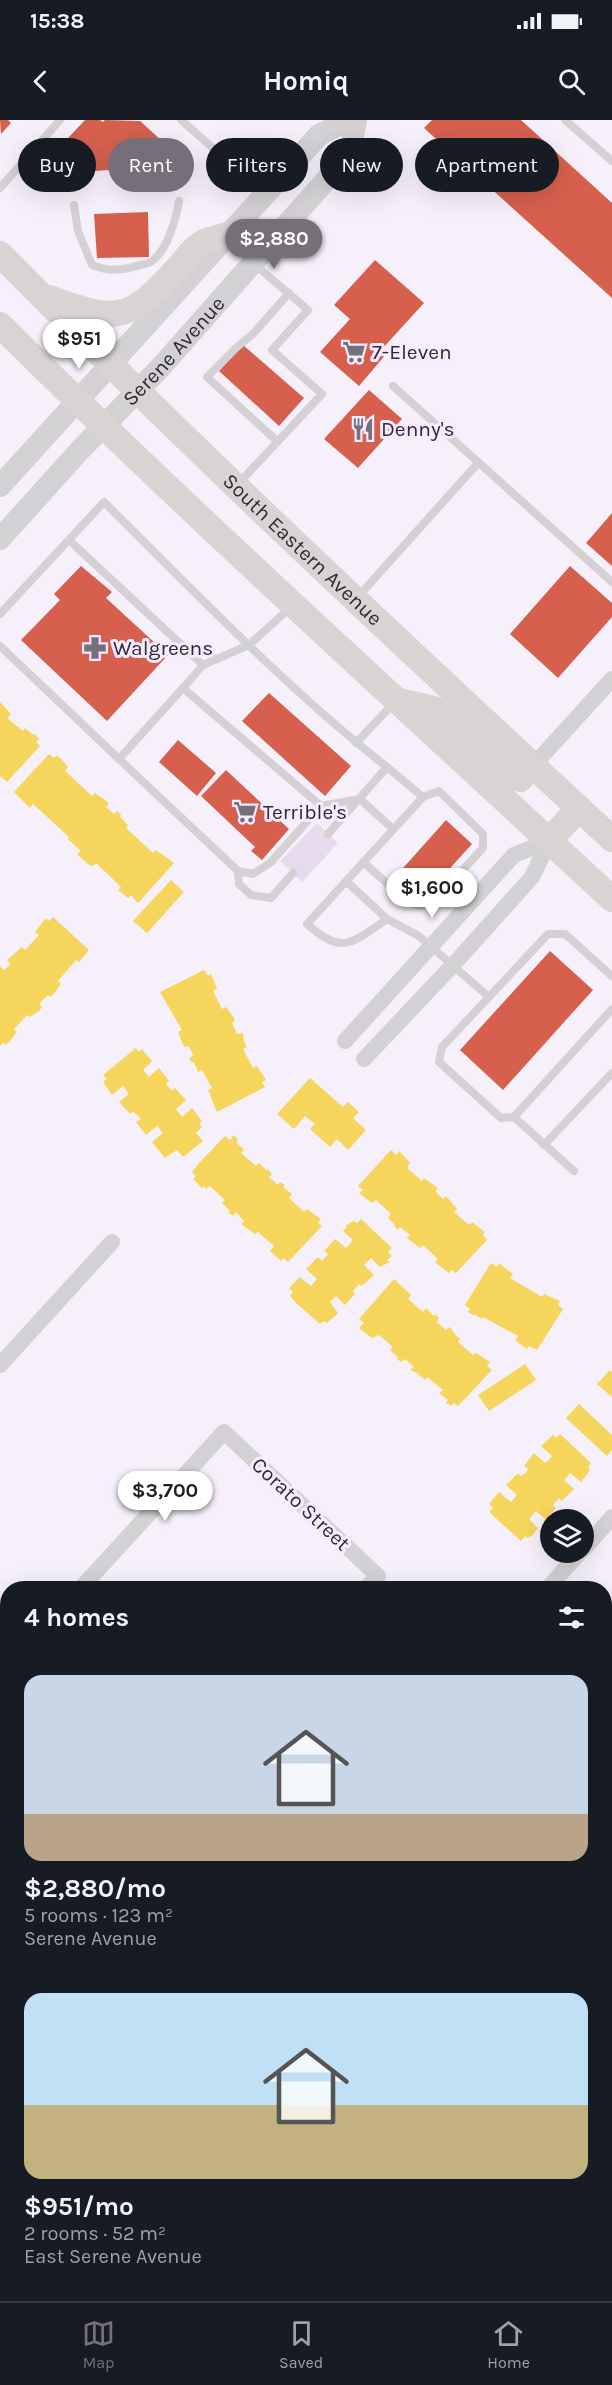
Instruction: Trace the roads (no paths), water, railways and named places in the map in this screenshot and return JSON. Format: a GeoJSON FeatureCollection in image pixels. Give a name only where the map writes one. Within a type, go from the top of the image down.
{"type":"FeatureCollection","features":[{"type":"Feature","properties":{"kind":"main road"},"geometry":{"type":"LineString","coordinates":[[41,296],[92,313],[107,314],[130,310],[155,294],[201,244],[227,235]]}},
{"type":"Feature","properties":{"kind":"main road","name":"South Eastern Avenue"},"geometry":{"type":"LineString","coordinates":[[0,254],[237,486],[612,839]]}},
{"type":"Feature","properties":{"kind":"main road"},"geometry":{"type":"LineString","coordinates":[[0,325],[77,402],[111,418],[293,605],[612,899]]}},
{"type":"Feature","properties":{"kind":"main road"},"geometry":{"type":"LineString","coordinates":[[396,700],[434,709],[510,775],[520,779],[533,766]]}},
{"type":"Feature","properties":{"kind":"main road"},"geometry":{"type":"LineString","coordinates":[[549,841],[579,808]]}},
{"type":"Feature","properties":{"kind":"street"},"geometry":{"type":"LineString","coordinates":[[0,486],[319,135],[348,120]]}},
{"type":"Feature","properties":{"kind":"street","name":"Serene Avenue"},"geometry":{"type":"LineString","coordinates":[[0,539],[138,391],[350,153],[356,120]]}},
{"type":"Feature","properties":{"kind":"street"},"geometry":{"type":"LineString","coordinates":[[533,766],[612,679]]}},
{"type":"Feature","properties":{"kind":"street"},"geometry":{"type":"LineString","coordinates":[[345,1041],[514,855],[549,841]]}},
{"type":"Feature","properties":{"kind":"street"},"geometry":{"type":"LineString","coordinates":[[364,1059],[453,966],[532,877],[549,841]]}},
{"type":"Feature","properties":{"kind":"street"},"geometry":{"type":"LineString","coordinates":[[0,1365],[112,1242]]}},
{"type":"Feature","properties":{"kind":"street","name":"Corato Street"},"geometry":{"type":"LineString","coordinates":[[87,1581],[224,1432],[378,1576],[373,1581]]}},
{"type":"Feature","properties":{"kind":"street"},"geometry":{"type":"LineString","coordinates":[[594,1538],[612,1517]]}},
{"type":"Feature","properties":{"kind":"street"},"geometry":{"type":"LineString","coordinates":[[554,1581],[570,1563]]}},
{"type":"Feature","properties":{"kind":"lane"},"geometry":{"type":"LineString","coordinates":[[0,188],[60,120]]}},
{"type":"Feature","properties":{"kind":"lane"},"geometry":{"type":"LineString","coordinates":[[181,120],[265,193]]}},
{"type":"Feature","properties":{"kind":"lane"},"geometry":{"type":"LineString","coordinates":[[565,120],[612,161]]}},
{"type":"Feature","properties":{"kind":"lane"},"geometry":{"type":"LineString","coordinates":[[74,205],[78,231],[92,265],[105,270],[120,270],[150,263],[163,247],[175,225],[179,201]]}},
{"type":"Feature","properties":{"kind":"lane"},"geometry":{"type":"LineString","coordinates":[[237,486],[322,394],[272,350],[308,310],[253,263]]}},
{"type":"Feature","properties":{"kind":"lane"},"geometry":{"type":"LineString","coordinates":[[277,441],[207,378],[237,346],[253,334],[289,293]]}},
{"type":"Feature","properties":{"kind":"lane"},"geometry":{"type":"LineString","coordinates":[[393,386],[612,582]]}},
{"type":"Feature","properties":{"kind":"lane"},"geometry":{"type":"LineString","coordinates":[[356,599],[478,463]]}},
{"type":"Feature","properties":{"kind":"lane"},"geometry":{"type":"LineString","coordinates":[[0,614],[104,502],[249,645],[356,742],[423,797]]}},
{"type":"Feature","properties":{"kind":"lane"},"geometry":{"type":"LineString","coordinates":[[69,540],[203,665]]}},
{"type":"Feature","properties":{"kind":"lane"},"geometry":{"type":"LineString","coordinates":[[119,759],[203,665],[249,645],[293,605]]}},
{"type":"Feature","properties":{"kind":"lane"},"geometry":{"type":"LineString","coordinates":[[0,646],[238,871],[253,874],[270,863],[321,806],[360,799]]}},
{"type":"Feature","properties":{"kind":"lane"},"geometry":{"type":"LineString","coordinates":[[183,688],[321,806]]}},
{"type":"Feature","properties":{"kind":"lane"},"geometry":{"type":"LineString","coordinates":[[356,742],[396,700]]}},
{"type":"Feature","properties":{"kind":"lane"},"geometry":{"type":"LineString","coordinates":[[328,834],[387,767]]}},
{"type":"Feature","properties":{"kind":"lane"},"geometry":{"type":"LineString","coordinates":[[363,862],[408,902],[420,906],[435,900],[483,848],[483,834],[439,791],[423,797],[346,880],[307,924],[333,943],[348,944],[387,919]]}},
{"type":"Feature","properties":{"kind":"lane"},"geometry":{"type":"LineString","coordinates":[[360,799],[393,829]]}},
{"type":"Feature","properties":{"kind":"lane"},"geometry":{"type":"LineString","coordinates":[[238,871],[239,884],[251,895],[271,898],[293,873]]}},
{"type":"Feature","properties":{"kind":"lane"},"geometry":{"type":"LineString","coordinates":[[346,880],[387,919],[419,936],[489,997]]}},
{"type":"Feature","properties":{"kind":"lane"},"geometry":{"type":"LineString","coordinates":[[612,976],[565,934],[548,934],[442,1047],[439,1062],[501,1118],[514,1117],[612,1009]]}},
{"type":"Feature","properties":{"kind":"lane"},"geometry":{"type":"LineString","coordinates":[[544,1145],[612,1073]]}},
{"type":"Feature","properties":{"kind":"lane"},"geometry":{"type":"LineString","coordinates":[[514,1117],[574,1171]]}},
{"type":"Feature","properties":{"kind":"place","name":"7-Eleven"},"geometry":{"type":"Point","coordinates":[354,352]}},
{"type":"Feature","properties":{"kind":"place","name":"Denny's"},"geometry":{"type":"Point","coordinates":[363,429]}},
{"type":"Feature","properties":{"kind":"place","name":"Walgreens"},"geometry":{"type":"Point","coordinates":[95,648]}},
{"type":"Feature","properties":{"kind":"place","name":"Terrible's"},"geometry":{"type":"Point","coordinates":[245,812]}}]}
